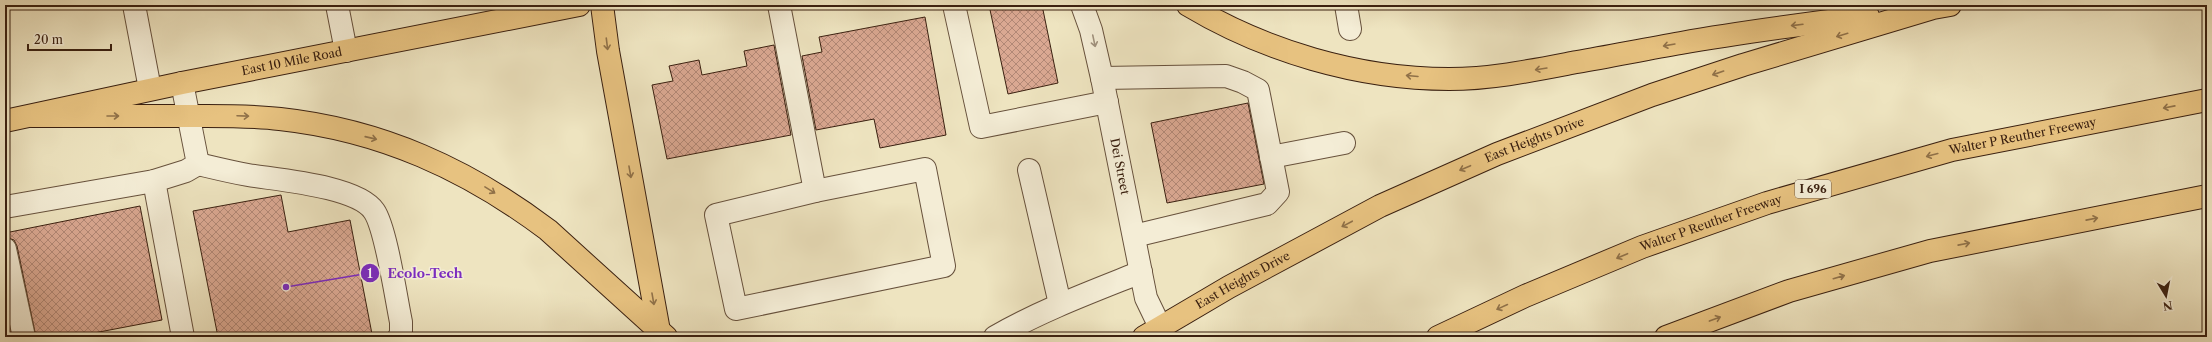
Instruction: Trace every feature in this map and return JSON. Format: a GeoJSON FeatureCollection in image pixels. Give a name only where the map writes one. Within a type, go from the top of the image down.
{"type":"FeatureCollection","features":[{"type":"Feature","properties":{"kind":"main road","name":"East 10 Mile Road"},"geometry":{"type":"LineString","coordinates":[[5,121],[150,89],[548,8],[579,5]]}},
{"type":"Feature","properties":{"kind":"main road"},"geometry":{"type":"LineString","coordinates":[[602,5],[608,51],[663,334]]}},
{"type":"Feature","properties":{"kind":"main road"},"geometry":{"type":"LineString","coordinates":[[1188,5],[1243,33],[1300,55],[1354,68],[1448,79],[1492,76],[1542,69],[1739,32],[1941,7]]}},
{"type":"Feature","properties":{"kind":"main road","name":"East Heights Drive"},"geometry":{"type":"LineString","coordinates":[[1152,332],[1380,206],[1497,154],[1624,105],[1743,65],[1941,7]]}},
{"type":"Feature","properties":{"kind":"main road","name":"Walter P Reuther Freeway"},"geometry":{"type":"LineString","coordinates":[[1438,337],[1525,296],[1642,247],[1767,203],[1952,150],[2207,100]]}},
{"type":"Feature","properties":{"kind":"main road"},"geometry":{"type":"LineString","coordinates":[[32,116],[258,116],[313,124],[377,139],[437,162],[484,186],[548,230],[663,334]]}},
{"type":"Feature","properties":{"kind":"main road"},"geometry":{"type":"LineString","coordinates":[[1666,337],[1789,292],[1930,251],[2207,196]]}},
{"type":"Feature","properties":{"kind":"street"},"geometry":{"type":"LineString","coordinates":[[134,5],[150,89]]}},
{"type":"Feature","properties":{"kind":"street"},"geometry":{"type":"LineString","coordinates":[[337,5],[346,50]]}},
{"type":"Feature","properties":{"kind":"street"},"geometry":{"type":"LineString","coordinates":[[779,5],[816,191]]}},
{"type":"Feature","properties":{"kind":"street"},"geometry":{"type":"LineString","coordinates":[[954,5],[981,127],[1107,102]]}},
{"type":"Feature","properties":{"kind":"street","name":"Dei Street"},"geometry":{"type":"LineString","coordinates":[[1082,5],[1091,30],[1102,78],[1152,332]]}},
{"type":"Feature","properties":{"kind":"street"},"geometry":{"type":"LineString","coordinates":[[1346,5],[1350,29]]}},
{"type":"Feature","properties":{"kind":"street"},"geometry":{"type":"LineString","coordinates":[[1102,78],[1226,76],[1243,82],[1258,90],[1278,192],[1267,204],[1134,236]]}},
{"type":"Feature","properties":{"kind":"street"},"geometry":{"type":"LineString","coordinates":[[182,83],[198,164]]}},
{"type":"Feature","properties":{"kind":"street"},"geometry":{"type":"LineString","coordinates":[[1271,157],[1344,143]]}},
{"type":"Feature","properties":{"kind":"street"},"geometry":{"type":"LineString","coordinates":[[5,207],[154,181],[186,171],[198,164],[353,195],[366,201],[375,211],[381,229],[401,322],[401,334],[399,337]]}},
{"type":"Feature","properties":{"kind":"street"},"geometry":{"type":"LineString","coordinates":[[925,169],[944,266],[736,309],[716,215],[816,191],[925,169]]}},
{"type":"Feature","properties":{"kind":"street"},"geometry":{"type":"LineString","coordinates":[[1028,170],[1060,304]]}},
{"type":"Feature","properties":{"kind":"street"},"geometry":{"type":"LineString","coordinates":[[154,181],[183,337]]}},
{"type":"Feature","properties":{"kind":"street"},"geometry":{"type":"LineString","coordinates":[[5,249],[24,337]]}},
{"type":"Feature","properties":{"kind":"street"},"geometry":{"type":"LineString","coordinates":[[995,337],[1034,315],[1141,272]]}},
{"type":"Feature","properties":{"kind":"building"},"geometry":{"type":"Polygon","coordinates":[[[989,5],[1042,5],[1058,83],[1008,94],[989,5]]]}},
{"type":"Feature","properties":{"kind":"building"},"geometry":{"type":"Polygon","coordinates":[[[925,17],[946,135],[880,148],[874,119],[816,130],[802,56],[822,52],[819,37],[925,17]]]}},
{"type":"Feature","properties":{"kind":"building"},"geometry":{"type":"Polygon","coordinates":[[[774,45],[791,135],[667,159],[652,85],[673,81],[669,66],[699,60],[702,75],[747,66],[744,51],[774,45]]]}},
{"type":"Feature","properties":{"kind":"building"},"geometry":{"type":"Polygon","coordinates":[[[1248,103],[1264,184],[1167,203],[1151,123],[1248,103]]]}},
{"type":"Feature","properties":{"kind":"building"},"geometry":{"type":"Polygon","coordinates":[[[281,195],[288,232],[350,220],[372,334],[357,337],[218,337],[193,211],[281,195]]]}},
{"type":"Feature","properties":{"kind":"building"},"geometry":{"type":"Polygon","coordinates":[[[140,206],[162,320],[73,337],[36,337],[17,246],[14,240],[5,237],[5,233],[140,206]]]}},
{"type":"Feature","properties":{"kind":"building"},"geometry":{"type":"Polygon","coordinates":[[[5,308],[11,337],[5,337],[5,308]]]}},
{"type":"Feature","properties":{"kind":"place","name":"Ecolo-Tech"},"geometry":{"type":"Point","coordinates":[286,287]}}]}
